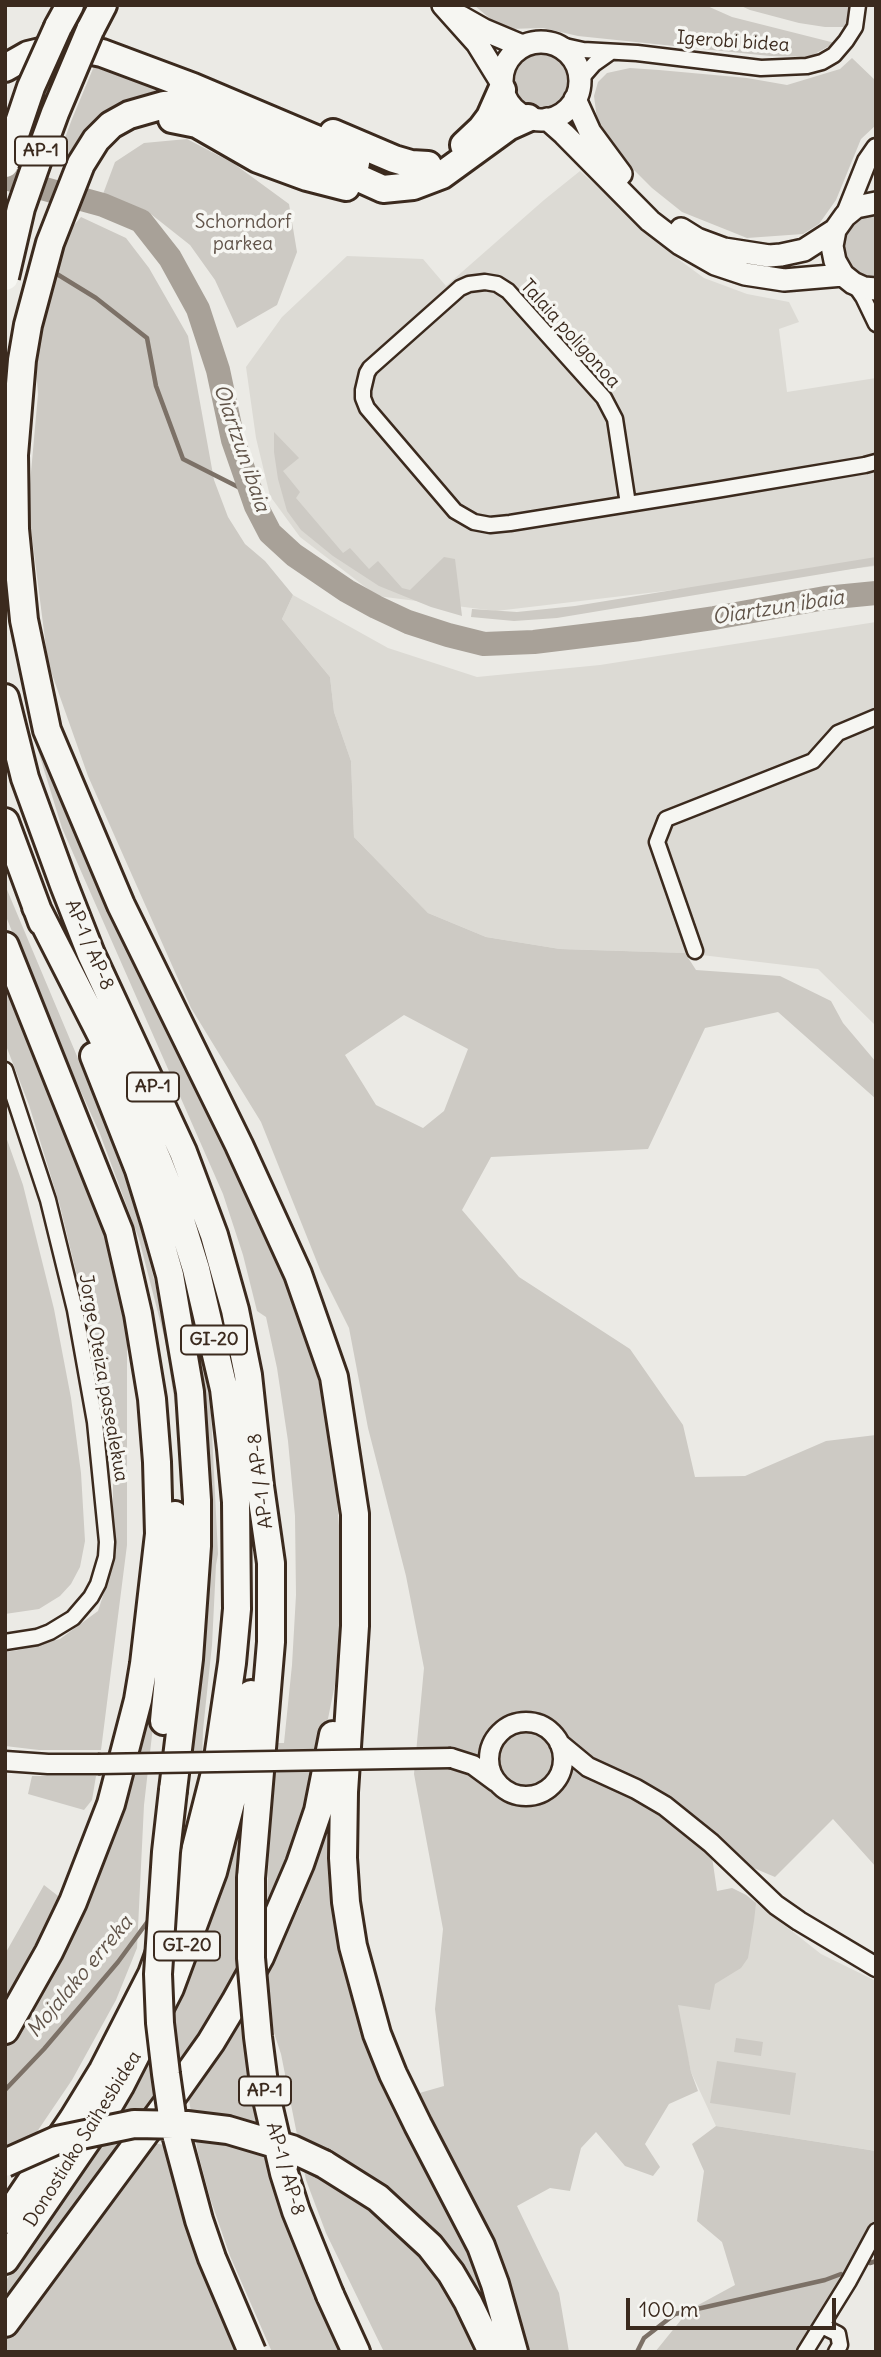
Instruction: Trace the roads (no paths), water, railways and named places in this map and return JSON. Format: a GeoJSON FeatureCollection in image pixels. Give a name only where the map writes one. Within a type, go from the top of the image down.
{"type":"FeatureCollection","features":[{"type":"Feature","properties":{"kind":"highway","name":"AP-1"},"geometry":{"type":"LineString","coordinates":[[5,277],[21,208],[36,165],[69,78],[103,5]]}},
{"type":"Feature","properties":{"kind":"highway","name":"AP-1"},"geometry":{"type":"LineString","coordinates":[[5,164],[31,87],[64,16]]}},
{"type":"Feature","properties":{"kind":"highway"},"geometry":{"type":"LineString","coordinates":[[5,68],[28,55],[42,51],[72,47],[102,53],[193,87],[228,92],[262,102],[394,159],[428,165]]}},
{"type":"Feature","properties":{"kind":"highway"},"geometry":{"type":"LineString","coordinates":[[502,86],[495,108],[481,129],[461,148],[428,165],[397,173],[364,168],[219,107],[164,104],[129,115],[111,125],[96,140],[72,183],[50,243],[28,325],[22,360],[14,455],[15,529],[24,620],[47,730],[121,905],[240,1145],[298,1274],[334,1377],[355,1514],[355,1626],[344,1792],[343,1858],[353,1946],[377,2034],[413,2115],[481,2246],[514,2352]]}},
{"type":"Feature","properties":{"kind":"highway"},"geometry":{"type":"LineString","coordinates":[[193,87],[219,107],[383,189]]}},
{"type":"Feature","properties":{"kind":"highway"},"geometry":{"type":"LineString","coordinates":[[111,125],[167,118],[192,122],[258,159],[307,177],[344,187],[383,189],[414,186],[442,175],[509,127],[538,119]]}},
{"type":"Feature","properties":{"kind":"highway","name":"AP-1 / AP-8"},"geometry":{"type":"LineString","coordinates":[[5,698],[25,778],[64,886],[91,954],[183,1152],[214,1235],[235,1310],[248,1375],[271,1563],[271,1642],[251,1878],[251,1958],[258,2037],[274,2136],[296,2211],[356,2352]]}},
{"type":"Feature","properties":{"kind":"highway","name":"AP-1 / AP-8"},"geometry":{"type":"LineString","coordinates":[[5,822],[143,1183],[170,1275],[189,1380],[195,1454],[197,1546],[189,1659],[166,1789]]}},
{"type":"Feature","properties":{"kind":"highway","name":"Donostiako Saihesbidea"},"geometry":{"type":"LineString","coordinates":[[5,2220],[73,2119],[128,2023],[152,1974],[172,1921],[208,1806],[225,1717],[236,1609],[236,1502],[224,1389],[196,1269],[179,1214],[115,1062],[36,907]]}},
{"type":"Feature","properties":{"kind":"highway"},"geometry":{"type":"LineString","coordinates":[[5,946],[90,1128],[129,1227],[152,1312],[166,1397],[173,1462],[176,1531],[166,1789],[155,1912],[160,2023],[173,2123],[186,2177],[212,2258],[252,2352]]}},
{"type":"Feature","properties":{"kind":"highway"},"geometry":{"type":"LineString","coordinates":[[5,946],[118,1231],[138,1314],[152,1399],[158,1462],[159,1534],[138,1700],[111,1804],[67,1915],[5,2030]]}},
{"type":"Feature","properties":{"kind":"highway","name":"Donostiako Saihesbidea"},"geometry":{"type":"LineString","coordinates":[[5,2260],[93,2132],[146,2038],[175,1976],[213,1872],[240,1768],[255,1665],[261,1591],[260,1486]]}},
{"type":"Feature","properties":{"kind":"highway"},"geometry":{"type":"LineString","coordinates":[[5,2323],[204,2052],[260,1956],[300,1864],[318,1811],[355,1626]]}},
{"type":"Feature","properties":{"kind":"highway"},"geometry":{"type":"LineString","coordinates":[[5,2163],[57,2140],[134,2124],[187,2125],[228,2130],[272,2142],[324,2164],[378,2198],[430,2246],[451,2273],[468,2302],[492,2352]]}},
{"type":"Feature","properties":{"kind":"main road"},"geometry":{"type":"LineString","coordinates":[[445,7],[484,30],[522,46]]}},
{"type":"Feature","properties":{"kind":"main road"},"geometry":{"type":"LineString","coordinates":[[445,7],[477,43],[512,107],[564,134],[650,220],[680,244],[715,264],[745,274],[784,279],[848,279]]}},
{"type":"Feature","properties":{"kind":"main road"},"geometry":{"type":"LineString","coordinates":[[502,86],[505,65],[522,46],[539,41],[556,44],[564,49],[576,63],[578,90],[590,132],[626,180],[667,218],[697,239],[739,253],[781,256],[804,250],[840,223],[856,207],[876,203]]}},
{"type":"Feature","properties":{"kind":"main road"},"geometry":{"type":"LineString","coordinates":[[538,119],[564,113],[578,90]]}},
{"type":"Feature","properties":{"kind":"main road"},"geometry":{"type":"LineString","coordinates":[[840,223],[832,246],[835,261],[848,279],[864,288],[876,289]]}},
{"type":"Feature","properties":{"kind":"street","name":"Igerobi bidea"},"geometry":{"type":"LineString","coordinates":[[556,44],[761,68],[807,66],[834,55],[846,41],[855,27],[858,5]]}},
{"type":"Feature","properties":{"kind":"street"},"geometry":{"type":"LineString","coordinates":[[578,90],[594,64],[611,52]]}},
{"type":"Feature","properties":{"kind":"street"},"geometry":{"type":"LineString","coordinates":[[840,223],[867,161],[876,148]]}},
{"type":"Feature","properties":{"kind":"street"},"geometry":{"type":"LineString","coordinates":[[848,279],[863,297],[876,324]]}},
{"type":"Feature","properties":{"kind":"street","name":"Talaia poligonoa"},"geometry":{"type":"LineString","coordinates":[[628,504],[615,419],[604,398],[508,291],[496,284],[485,282],[460,288],[367,373],[363,398],[367,408],[455,512],[474,522],[490,525],[510,523],[628,504],[865,465],[876,461]]}},
{"type":"Feature","properties":{"kind":"street"},"geometry":{"type":"LineString","coordinates":[[695,951],[657,842],[666,820],[813,761],[838,733],[876,718]]}},
{"type":"Feature","properties":{"kind":"street","name":"Jorge Oteiza pasealekua"},"geometry":{"type":"LineString","coordinates":[[5,1070],[48,1200],[75,1310],[95,1422],[107,1542],[98,1584],[73,1618],[37,1637],[5,1642]]}},
{"type":"Feature","properties":{"kind":"street"},"geometry":{"type":"LineString","coordinates":[[498,1783],[492,1773],[489,1751],[501,1731],[522,1722],[544,1726],[578,1760],[665,1806],[711,1843],[776,1905],[876,1967]]}},
{"type":"Feature","properties":{"kind":"street"},"geometry":{"type":"LineString","coordinates":[[5,1761],[48,1765],[451,1758],[494,1740]]}},
{"type":"Feature","properties":{"kind":"street"},"geometry":{"type":"LineString","coordinates":[[552,1784],[561,1771],[563,1762],[559,1743]]}},
{"type":"Feature","properties":{"kind":"street"},"geometry":{"type":"LineString","coordinates":[[451,1758],[473,1765],[517,1795],[539,1793],[552,1784],[575,1775],[600,1773]]}},
{"type":"Feature","properties":{"kind":"street"},"geometry":{"type":"LineString","coordinates":[[806,2352],[876,2231]]}},
{"type":"Feature","properties":{"kind":"street"},"geometry":{"type":"LineString","coordinates":[[822,2326],[838,2334],[840,2345],[836,2352]]}},
{"type":"Feature","properties":{"kind":"waterway","name":"Oiartzun ibaia"},"geometry":{"type":"LineString","coordinates":[[5,178],[103,205],[141,221],[170,258],[198,309],[218,370],[233,440],[256,506],[270,533],[294,555],[376,607],[408,622],[484,644],[534,642],[640,629],[825,598],[876,593]]}},
{"type":"Feature","properties":{"kind":"waterway"},"geometry":{"type":"LineString","coordinates":[[52,271],[96,298],[147,338],[156,386],[183,459],[252,494]]}},
{"type":"Feature","properties":{"kind":"waterway","name":"Mojalako erreka"},"geometry":{"type":"LineString","coordinates":[[5,2090],[44,2049],[118,1962],[151,1917]]}},
{"type":"Feature","properties":{"kind":"waterway"},"geometry":{"type":"LineString","coordinates":[[870,2263],[876,2261]]}},
{"type":"Feature","properties":{"kind":"waterway"},"geometry":{"type":"LineString","coordinates":[[637,2352],[644,2338],[675,2314],[841,2274]]}},
{"type":"Feature","properties":{"kind":"park label","name":"Schorndorf parkea"},"geometry":{"type":"Point","coordinates":[243,234]}}]}
